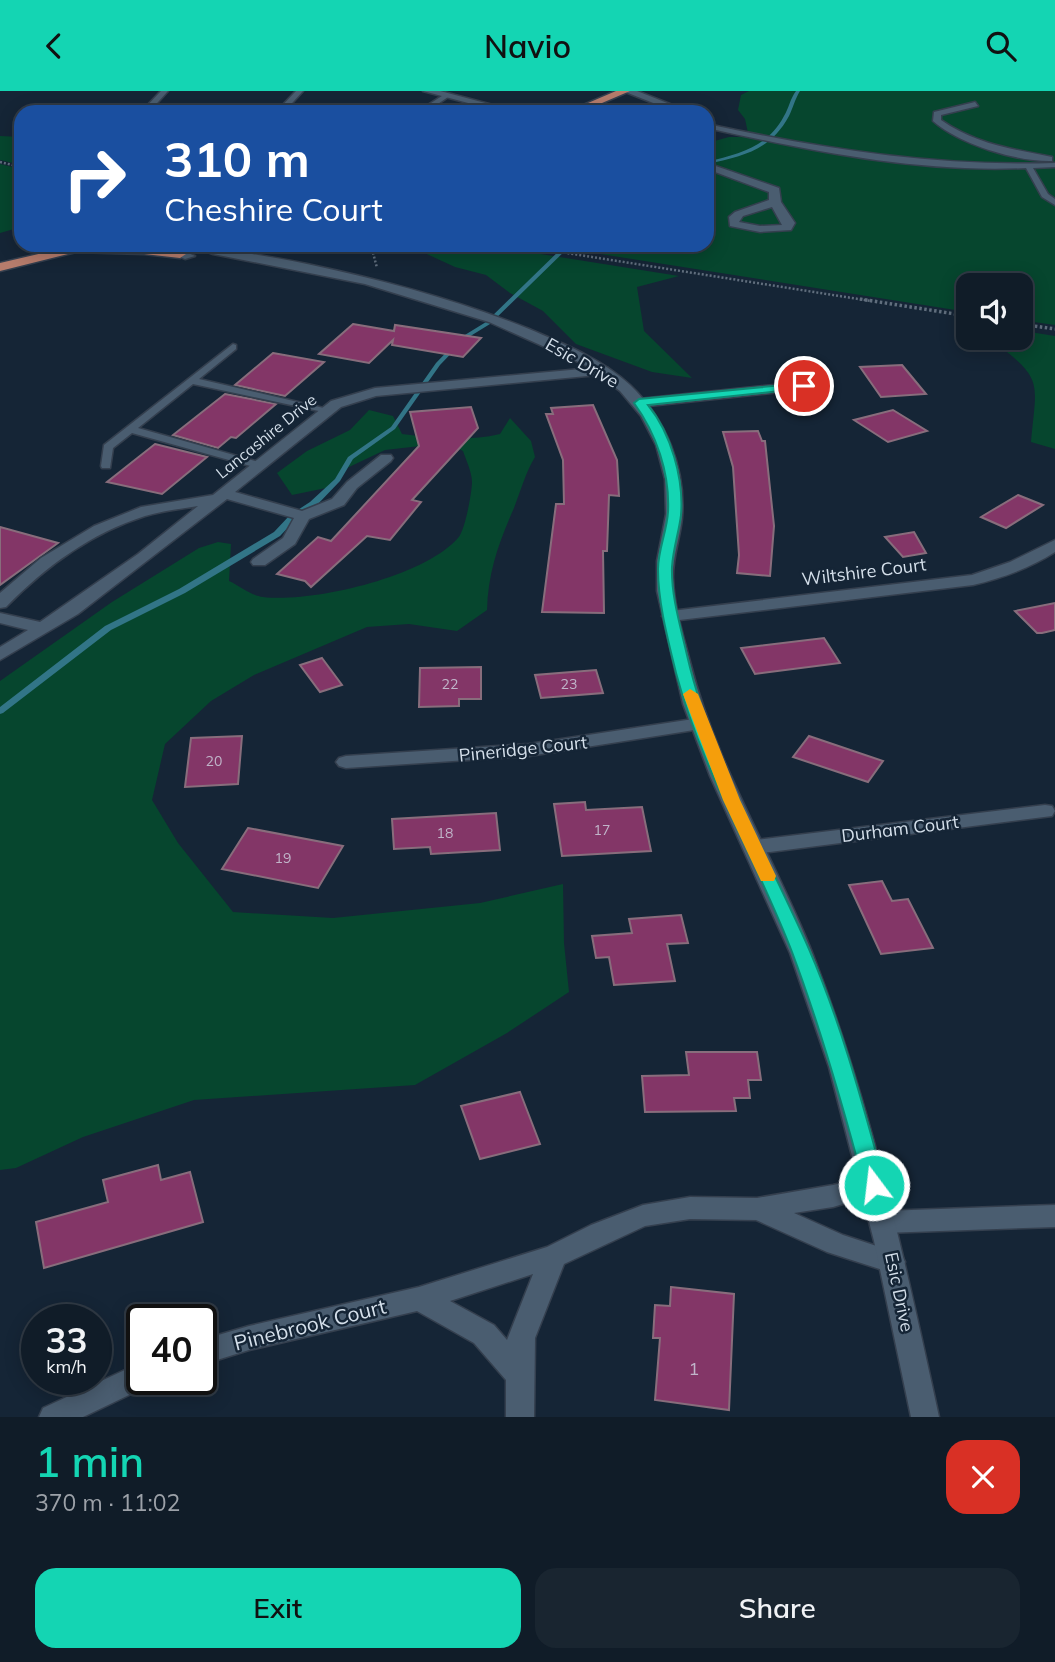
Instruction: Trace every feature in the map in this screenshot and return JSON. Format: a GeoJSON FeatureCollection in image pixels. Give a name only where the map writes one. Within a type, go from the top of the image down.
{"type":"FeatureCollection","features":[{"type":"Feature","properties":{"kind":"main road"},"geometry":{"type":"LineString","coordinates":[[590,105],[627,91]]}},
{"type":"Feature","properties":{"kind":"main road"},"geometry":{"type":"LineString","coordinates":[[0,267],[63,252]]}},
{"type":"Feature","properties":{"kind":"main road"},"geometry":{"type":"LineString","coordinates":[[162,252],[180,254]]}},
{"type":"Feature","properties":{"kind":"street"},"geometry":{"type":"LineString","coordinates":[[428,91],[486,105]]}},
{"type":"Feature","properties":{"kind":"street"},"geometry":{"type":"LineString","coordinates":[[627,91],[666,105]]}},
{"type":"Feature","properties":{"kind":"street"},"geometry":{"type":"LineString","coordinates":[[714,168],[775,190],[775,202]]}},
{"type":"Feature","properties":{"kind":"street","name":"Esic Drive"},"geometry":{"type":"LineString","coordinates":[[175,252],[265,267],[304,268]]}},
{"type":"Feature","properties":{"kind":"street","name":"Esic Drive"},"geometry":{"type":"LineString","coordinates":[[228,252],[406,289],[456,304],[546,341],[603,371],[650,415],[664,447],[672,476],[674,512],[665,568],[671,616],[684,673],[700,724],[800,951],[846,1077],[883,1222],[925,1417]]}},
{"type":"Feature","properties":{"kind":"street","name":"Lancashire Drive"},"geometry":{"type":"LineString","coordinates":[[0,655],[145,557],[324,411],[354,397],[375,392],[603,371]]}},
{"type":"Feature","properties":{"kind":"street"},"geometry":{"type":"LineString","coordinates":[[639,403],[804,386]]}},
{"type":"Feature","properties":{"kind":"street"},"geometry":{"type":"LineString","coordinates":[[0,603],[52,555],[105,527],[141,513],[220,496],[303,516],[338,502],[352,485],[386,458]]}},
{"type":"Feature","properties":{"kind":"street"},"geometry":{"type":"LineString","coordinates":[[259,562],[289,541],[303,516]]}},
{"type":"Feature","properties":{"kind":"street","name":"Wiltshire Court"},"geometry":{"type":"LineString","coordinates":[[671,616],[973,580],[1004,572],[1032,560],[1055,545]]}},
{"type":"Feature","properties":{"kind":"street"},"geometry":{"type":"LineString","coordinates":[[0,618],[42,628]]}},
{"type":"Feature","properties":{"kind":"street","name":"Pineridge Court"},"geometry":{"type":"LineString","coordinates":[[346,762],[529,750],[700,724]]}},
{"type":"Feature","properties":{"kind":"street","name":"Durham Court"},"geometry":{"type":"LineString","coordinates":[[755,848],[1045,811]]}},
{"type":"Feature","properties":{"kind":"street","name":"Pinebrook Court"},"geometry":{"type":"LineString","coordinates":[[217,1348],[248,1338],[419,1299],[554,1256],[600,1233],[643,1216],[690,1208],[757,1209],[833,1196],[874,1185]]}},
{"type":"Feature","properties":{"kind":"street","name":"Pinebrook Court"},"geometry":{"type":"LineString","coordinates":[[757,1209],[836,1244],[892,1262]]}},
{"type":"Feature","properties":{"kind":"street"},"geometry":{"type":"LineString","coordinates":[[883,1222],[1055,1216]]}},
{"type":"Feature","properties":{"kind":"street"},"geometry":{"type":"LineString","coordinates":[[520,1417],[521,1338],[554,1256]]}},
{"type":"Feature","properties":{"kind":"street"},"geometry":{"type":"LineString","coordinates":[[419,1299],[484,1334],[520,1375]]}},
{"type":"Feature","properties":{"kind":"street"},"geometry":{"type":"LineString","coordinates":[[52,1417],[126,1382]]}},
{"type":"Feature","properties":{"kind":"lane"},"geometry":{"type":"LineString","coordinates":[[152,105],[165,91]]}},
{"type":"Feature","properties":{"kind":"lane"},"geometry":{"type":"LineString","coordinates":[[287,105],[300,91]]}},
{"type":"Feature","properties":{"kind":"lane"},"geometry":{"type":"LineString","coordinates":[[432,105],[447,95]]}},
{"type":"Feature","properties":{"kind":"lane"},"geometry":{"type":"LineString","coordinates":[[975,104],[944,110],[937,114],[937,121],[972,140],[1001,151],[1055,160]]}},
{"type":"Feature","properties":{"kind":"lane"},"geometry":{"type":"LineString","coordinates":[[714,128],[927,164],[1055,165]]}},
{"type":"Feature","properties":{"kind":"lane"},"geometry":{"type":"LineString","coordinates":[[1028,166],[1045,195],[1055,202]]}},
{"type":"Feature","properties":{"kind":"lane"},"geometry":{"type":"LineString","coordinates":[[106,466],[108,447],[233,347]]}},
{"type":"Feature","properties":{"kind":"lane"},"geometry":{"type":"LineString","coordinates":[[191,380],[324,411]]}},
{"type":"Feature","properties":{"kind":"lane"},"geometry":{"type":"LineString","coordinates":[[131,429],[258,465]]}},
{"type":"Feature","properties":{"kind":"path"},"geometry":{"type":"LineString","coordinates":[[561,252],[956,314]]}},
{"type":"Feature","properties":{"kind":"path"},"geometry":{"type":"LineString","coordinates":[[1033,326],[1055,329]]}},
{"type":"Feature","properties":{"kind":"green space"},"geometry":{"type":"Polygon","coordinates":[[[749,91],[1055,91],[1055,325],[1033,322],[1033,273],[956,273],[956,310],[587,252],[714,252],[714,141],[729,137],[745,137],[925,166],[960,168],[953,162],[860,152],[748,133],[745,119],[738,110],[741,95],[749,91]]]}},
{"type":"Feature","properties":{"kind":"green space"},"geometry":{"type":"Polygon","coordinates":[[[0,136],[14,137],[14,163],[0,160],[0,136]]]}},
{"type":"Feature","properties":{"kind":"green space"},"geometry":{"type":"Polygon","coordinates":[[[0,164],[14,167],[14,229],[0,233],[0,164]]]}},
{"type":"Feature","properties":{"kind":"green space"},"geometry":{"type":"Polygon","coordinates":[[[422,252],[528,252],[679,276],[637,287],[644,331],[692,378],[652,372],[576,344],[543,311],[510,293],[486,275],[455,267],[422,252]]]}},
{"type":"Feature","properties":{"kind":"green space"},"geometry":{"type":"Polygon","coordinates":[[[1033,332],[1055,336],[1055,449],[1031,442],[1034,384],[1022,365],[1004,350],[1033,350],[1033,332]]]}},
{"type":"Feature","properties":{"kind":"green space"},"geometry":{"type":"Polygon","coordinates":[[[369,410],[393,416],[402,434],[439,438],[463,439],[500,434],[510,418],[531,441],[535,457],[495,557],[487,610],[457,631],[409,624],[367,627],[254,675],[211,701],[165,744],[152,800],[178,843],[233,912],[333,918],[480,903],[563,884],[564,943],[569,992],[507,1033],[415,1085],[194,1100],[83,1137],[16,1168],[0,1170],[0,681],[112,602],[199,548],[218,542],[231,544],[229,581],[259,596],[284,598],[309,596],[366,584],[420,565],[442,552],[461,534],[472,482],[463,451],[447,443],[385,450],[347,468],[326,488],[292,495],[277,473],[307,451],[350,430],[369,410]]]}},
{"type":"Feature","properties":{"kind":"building"},"geometry":{"type":"Polygon","coordinates":[[[353,324],[394,331],[395,325],[481,338],[463,357],[392,345],[393,340],[369,363],[319,354],[353,324]]]}},
{"type":"Feature","properties":{"kind":"building"},"geometry":{"type":"Polygon","coordinates":[[[273,353],[324,362],[285,396],[235,385],[273,353]]]}},
{"type":"Feature","properties":{"kind":"building"},"geometry":{"type":"Polygon","coordinates":[[[902,365],[926,394],[881,397],[860,367],[902,365]]]}},
{"type":"Feature","properties":{"kind":"building"},"geometry":{"type":"Polygon","coordinates":[[[225,394],[276,404],[236,438],[231,437],[218,448],[173,435],[225,394]]]}},
{"type":"Feature","properties":{"kind":"building"},"geometry":{"type":"Polygon","coordinates":[[[593,405],[617,460],[619,496],[609,495],[607,551],[603,551],[604,613],[542,612],[556,504],[564,504],[563,460],[546,414],[553,414],[551,408],[593,405]]]}},
{"type":"Feature","properties":{"kind":"building"},"geometry":{"type":"Polygon","coordinates":[[[471,407],[478,428],[412,500],[421,502],[390,540],[367,536],[311,587],[305,581],[277,574],[318,537],[331,541],[419,446],[410,412],[471,407]]]}},
{"type":"Feature","properties":{"kind":"building"},"geometry":{"type":"Polygon","coordinates":[[[893,410],[927,431],[888,442],[854,420],[893,410]]]}},
{"type":"Feature","properties":{"kind":"building"},"geometry":{"type":"Polygon","coordinates":[[[758,431],[762,441],[765,441],[774,526],[770,576],[737,573],[739,555],[733,467],[723,432],[758,431]]]}},
{"type":"Feature","properties":{"kind":"building"},"geometry":{"type":"Polygon","coordinates":[[[155,444],[207,457],[162,494],[107,482],[155,444]]]}},
{"type":"Feature","properties":{"kind":"building"},"geometry":{"type":"Polygon","coordinates":[[[1018,495],[1043,505],[1006,528],[981,517],[1018,495]]]}},
{"type":"Feature","properties":{"kind":"building"},"geometry":{"type":"Polygon","coordinates":[[[0,527],[58,543],[0,585],[0,527]]]}},
{"type":"Feature","properties":{"kind":"building"},"geometry":{"type":"Polygon","coordinates":[[[914,532],[926,553],[903,557],[885,537],[914,532]]]}},
{"type":"Feature","properties":{"kind":"building"},"geometry":{"type":"Polygon","coordinates":[[[1055,603],[1055,630],[1042,633],[1037,633],[1015,611],[1055,603]]]}},
{"type":"Feature","properties":{"kind":"building"},"geometry":{"type":"Polygon","coordinates":[[[824,638],[840,663],[755,674],[741,648],[824,638]]]}},
{"type":"Feature","properties":{"kind":"building"},"geometry":{"type":"Polygon","coordinates":[[[322,658],[342,685],[320,692],[300,665],[322,658]]]}},
{"type":"Feature","properties":{"kind":"building"},"geometry":{"type":"Polygon","coordinates":[[[481,667],[481,699],[459,699],[459,706],[419,707],[420,668],[481,667]]]}},
{"type":"Feature","properties":{"kind":"building"},"geometry":{"type":"Polygon","coordinates":[[[596,670],[603,693],[541,698],[535,675],[596,670]]]}},
{"type":"Feature","properties":{"kind":"building"},"geometry":{"type":"Polygon","coordinates":[[[242,736],[238,784],[185,787],[191,738],[242,736]]]}},
{"type":"Feature","properties":{"kind":"building"},"geometry":{"type":"Polygon","coordinates":[[[809,736],[883,761],[868,782],[793,757],[809,736]]]}},
{"type":"Feature","properties":{"kind":"building"},"geometry":{"type":"Polygon","coordinates":[[[585,802],[586,810],[642,807],[651,851],[562,856],[554,804],[585,802]]]}},
{"type":"Feature","properties":{"kind":"building"},"geometry":{"type":"Polygon","coordinates":[[[496,813],[500,850],[431,854],[430,847],[394,849],[392,819],[496,813]]]}},
{"type":"Feature","properties":{"kind":"building"},"geometry":{"type":"Polygon","coordinates":[[[248,828],[343,846],[318,888],[222,869],[248,828]]]}},
{"type":"Feature","properties":{"kind":"building"},"geometry":{"type":"Polygon","coordinates":[[[882,881],[892,901],[908,899],[933,948],[881,954],[849,885],[882,881]]]}},
{"type":"Feature","properties":{"kind":"building"},"geometry":{"type":"Polygon","coordinates":[[[681,915],[688,943],[667,944],[675,981],[614,985],[609,957],[596,958],[592,936],[632,933],[629,919],[681,915]]]}},
{"type":"Feature","properties":{"kind":"building"},"geometry":{"type":"Polygon","coordinates":[[[686,1052],[757,1052],[761,1080],[748,1080],[750,1098],[734,1098],[736,1111],[645,1112],[642,1076],[689,1075],[686,1052]]]}},
{"type":"Feature","properties":{"kind":"building"},"geometry":{"type":"Polygon","coordinates":[[[520,1092],[540,1144],[480,1159],[461,1106],[520,1092]]]}},
{"type":"Feature","properties":{"kind":"building"},"geometry":{"type":"Polygon","coordinates":[[[158,1165],[161,1180],[190,1172],[203,1222],[44,1268],[36,1222],[108,1202],[103,1180],[158,1165]]]}},
{"type":"Feature","properties":{"kind":"building"},"geometry":{"type":"Polygon","coordinates":[[[671,1287],[734,1294],[729,1410],[655,1400],[660,1338],[653,1338],[655,1305],[670,1306],[671,1287]]]}},
{"type":"Feature","properties":{"kind":"waterway"},"geometry":{"type":"LineString","coordinates":[[714,161],[752,150],[770,138],[786,117],[798,91]]}},
{"type":"Feature","properties":{"kind":"waterway"},"geometry":{"type":"LineString","coordinates":[[0,711],[108,628],[182,591],[277,534],[293,517],[313,504],[338,480],[350,458],[393,428],[438,364],[462,339],[488,323],[561,252]]}},
{"type":"Feature","properties":{"kind":"slow traffic"},"geometry":{"type":"LineString","coordinates":[[690,694],[731,800],[768,876]]}},
{"type":"Feature","properties":{"kind":"route"},"geometry":{"type":"LineString","coordinates":[[804,386],[639,403],[650,415],[664,447],[672,476],[674,512],[671,545],[665,568],[671,616],[684,673],[700,724],[731,800],[800,951],[846,1077],[874,1185]]}}]}
